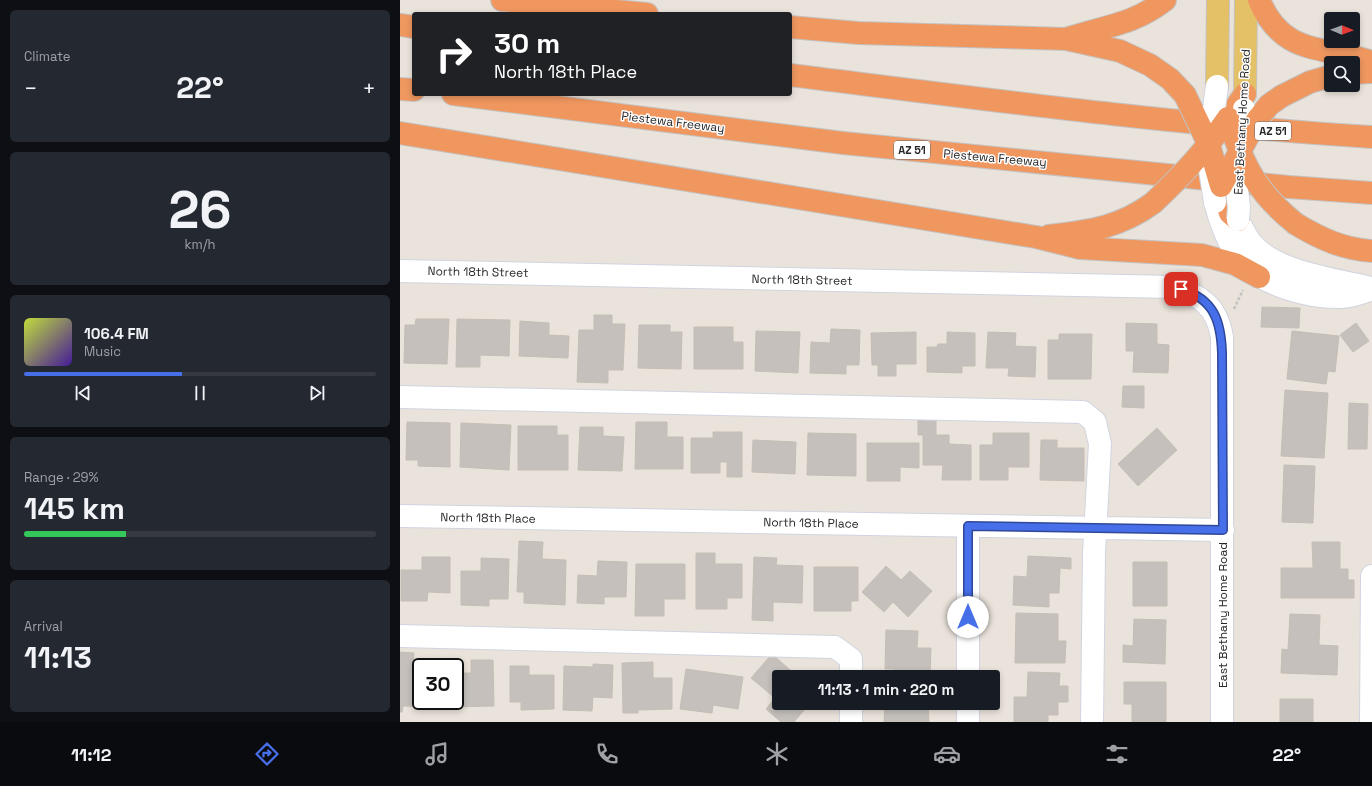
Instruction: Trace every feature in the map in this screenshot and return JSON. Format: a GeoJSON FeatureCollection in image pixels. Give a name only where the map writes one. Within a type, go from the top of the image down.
{"type":"FeatureCollection","features":[{"type":"Feature","properties":{"kind":"highway"},"geometry":{"type":"LineString","coordinates":[[502,0],[626,12]]}},
{"type":"Feature","properties":{"kind":"highway"},"geometry":{"type":"LineString","coordinates":[[1066,39],[1094,30],[1112,27],[1135,19],[1154,9],[1165,0]]}},
{"type":"Feature","properties":{"kind":"highway"},"geometry":{"type":"LineString","coordinates":[[1259,0],[1266,16],[1276,28],[1293,41],[1316,50],[1372,62]]}},
{"type":"Feature","properties":{"kind":"highway"},"geometry":{"type":"LineString","coordinates":[[400,25],[412,27]]}},
{"type":"Feature","properties":{"kind":"highway"},"geometry":{"type":"LineString","coordinates":[[792,27],[858,33],[1066,39],[1120,51],[1150,65],[1170,79],[1185,95],[1209,146],[1218,194],[1230,213],[1238,220]]}},
{"type":"Feature","properties":{"kind":"highway"},"geometry":{"type":"LineString","coordinates":[[1360,73],[1372,72]]}},
{"type":"Feature","properties":{"kind":"highway","name":"AZ 51"},"geometry":{"type":"LineString","coordinates":[[792,75],[1175,121],[1270,130],[1372,137]]}},
{"type":"Feature","properties":{"kind":"highway"},"geometry":{"type":"LineString","coordinates":[[1218,194],[1239,153],[1258,120],[1269,105],[1282,96],[1310,82],[1324,78]]}},
{"type":"Feature","properties":{"kind":"highway"},"geometry":{"type":"LineString","coordinates":[[1217,86],[1239,153],[1261,192],[1296,224],[1326,241],[1339,246],[1372,251]]}},
{"type":"Feature","properties":{"kind":"highway"},"geometry":{"type":"LineString","coordinates":[[400,89],[412,90]]}},
{"type":"Feature","properties":{"kind":"highway"},"geometry":{"type":"LineString","coordinates":[[1036,238],[1110,226],[1143,210],[1153,203],[1178,179],[1209,146],[1245,94]]}},
{"type":"Feature","properties":{"kind":"highway","name":"Piestewa Freeway"},"geometry":{"type":"LineString","coordinates":[[468,96],[843,143],[1289,187],[1372,193]]}},
{"type":"Feature","properties":{"kind":"highway"},"geometry":{"type":"LineString","coordinates":[[400,133],[1036,238],[1080,248],[1202,255],[1235,264],[1259,277]]}},
{"type":"Feature","properties":{"kind":"main road"},"geometry":{"type":"LineString","coordinates":[[1217,86],[1218,0]]}},
{"type":"Feature","properties":{"kind":"main road","name":"East Bethany Home Road"},"geometry":{"type":"LineString","coordinates":[[1245,94],[1246,0]]}},
{"type":"Feature","properties":{"kind":"street"},"geometry":{"type":"LineString","coordinates":[[1209,146],[1217,86]]}},
{"type":"Feature","properties":{"kind":"street","name":"East Bethany Home Road"},"geometry":{"type":"LineString","coordinates":[[1238,220],[1240,207],[1237,190],[1239,153],[1245,94]]}},
{"type":"Feature","properties":{"kind":"street","name":"East Bethany Home Road"},"geometry":{"type":"LineString","coordinates":[[1218,194],[1220,221],[1239,258],[1259,277]]}},
{"type":"Feature","properties":{"kind":"street"},"geometry":{"type":"LineString","coordinates":[[1238,220],[1252,244],[1264,255],[1306,273],[1372,289]]}},
{"type":"Feature","properties":{"kind":"street","name":"North 18th Street"},"geometry":{"type":"LineString","coordinates":[[400,271],[1173,287],[1188,292],[1201,300]]}},
{"type":"Feature","properties":{"kind":"street"},"geometry":{"type":"LineString","coordinates":[[1259,277],[1302,293],[1343,297],[1372,289]]}},
{"type":"Feature","properties":{"kind":"street","name":"East Bethany Home Road"},"geometry":{"type":"LineString","coordinates":[[1201,300],[1209,306],[1218,320],[1222,336],[1222,722]]}},
{"type":"Feature","properties":{"kind":"street"},"geometry":{"type":"LineString","coordinates":[[400,396],[1083,412],[1095,422],[1100,444],[1095,529],[1092,722]]}},
{"type":"Feature","properties":{"kind":"street","name":"North 18th Place"},"geometry":{"type":"LineString","coordinates":[[400,516],[1223,530]]}},
{"type":"Feature","properties":{"kind":"street"},"geometry":{"type":"LineString","coordinates":[[968,526],[968,670]]}},
{"type":"Feature","properties":{"kind":"street"},"geometry":{"type":"LineString","coordinates":[[1371,722],[1372,576]]}},
{"type":"Feature","properties":{"kind":"street"},"geometry":{"type":"LineString","coordinates":[[400,636],[835,648],[851,659],[851,670]]}},
{"type":"Feature","properties":{"kind":"street"},"geometry":{"type":"LineString","coordinates":[[851,710],[851,722]]}},
{"type":"Feature","properties":{"kind":"street"},"geometry":{"type":"LineString","coordinates":[[968,710],[968,722]]}},
{"type":"Feature","properties":{"kind":"building"},"geometry":{"type":"Polygon","coordinates":[[[1262,307],[1300,308],[1299,328],[1261,327],[1262,307]]]}},
{"type":"Feature","properties":{"kind":"building"},"geometry":{"type":"Polygon","coordinates":[[[594,315],[612,315],[612,324],[625,324],[623,370],[608,370],[608,383],[577,382],[579,330],[594,330],[594,315]]]}},
{"type":"Feature","properties":{"kind":"building"},"geometry":{"type":"Polygon","coordinates":[[[416,319],[449,319],[447,364],[404,363],[405,325],[415,325],[416,319]]]}},
{"type":"Feature","properties":{"kind":"building"},"geometry":{"type":"Polygon","coordinates":[[[457,319],[510,320],[509,356],[480,355],[480,367],[456,367],[457,319]]]}},
{"type":"Feature","properties":{"kind":"building"},"geometry":{"type":"Polygon","coordinates":[[[520,321],[549,323],[549,335],[569,336],[568,358],[519,356],[520,321]]]}},
{"type":"Feature","properties":{"kind":"building"},"geometry":{"type":"Polygon","coordinates":[[[1126,323],[1157,324],[1157,344],[1169,345],[1168,373],[1133,372],[1134,351],[1126,351],[1126,323]]]}},
{"type":"Feature","properties":{"kind":"building"},"geometry":{"type":"Polygon","coordinates":[[[1356,323],[1369,341],[1353,352],[1340,335],[1356,323]]]}},
{"type":"Feature","properties":{"kind":"building"},"geometry":{"type":"Polygon","coordinates":[[[639,325],[670,325],[670,332],[682,332],[681,369],[638,368],[639,325]]]}},
{"type":"Feature","properties":{"kind":"building"},"geometry":{"type":"Polygon","coordinates":[[[694,327],[733,327],[733,342],[743,342],[743,369],[694,369],[694,327]]]}},
{"type":"Feature","properties":{"kind":"building"},"geometry":{"type":"Polygon","coordinates":[[[831,329],[860,330],[859,365],[846,365],[846,374],[810,373],[811,342],[830,343],[831,329]]]}},
{"type":"Feature","properties":{"kind":"building"},"geometry":{"type":"Polygon","coordinates":[[[756,331],[800,332],[798,373],[755,371],[756,331]]]}},
{"type":"Feature","properties":{"kind":"building"},"geometry":{"type":"Polygon","coordinates":[[[1292,331],[1339,336],[1335,372],[1328,371],[1326,384],[1287,379],[1292,331]]]}},
{"type":"Feature","properties":{"kind":"building"},"geometry":{"type":"Polygon","coordinates":[[[916,332],[916,364],[896,364],[896,376],[878,376],[878,365],[872,365],[871,333],[916,332]]]}},
{"type":"Feature","properties":{"kind":"building"},"geometry":{"type":"Polygon","coordinates":[[[947,332],[975,333],[975,366],[962,366],[962,373],[927,372],[927,347],[937,347],[938,344],[947,344],[947,332]]]}},
{"type":"Feature","properties":{"kind":"building"},"geometry":{"type":"Polygon","coordinates":[[[988,332],[1016,333],[1015,346],[1036,347],[1035,377],[1008,376],[1009,368],[986,368],[988,332]]]}},
{"type":"Feature","properties":{"kind":"building"},"geometry":{"type":"Polygon","coordinates":[[[1059,334],[1092,334],[1091,379],[1048,379],[1048,340],[1059,340],[1059,334]]]}},
{"type":"Feature","properties":{"kind":"building"},"geometry":{"type":"Polygon","coordinates":[[[1123,386],[1144,386],[1144,408],[1122,407],[1123,386]]]}},
{"type":"Feature","properties":{"kind":"building"},"geometry":{"type":"Polygon","coordinates":[[[1285,390],[1328,393],[1324,458],[1281,456],[1285,390]]]}},
{"type":"Feature","properties":{"kind":"building"},"geometry":{"type":"Polygon","coordinates":[[[1349,403],[1368,404],[1367,449],[1348,449],[1349,403]]]}},
{"type":"Feature","properties":{"kind":"building"},"geometry":{"type":"Polygon","coordinates":[[[918,414],[936,414],[936,435],[949,435],[949,444],[971,445],[971,480],[942,480],[943,465],[923,465],[923,435],[918,435],[918,414]]]}},
{"type":"Feature","properties":{"kind":"building"},"geometry":{"type":"Polygon","coordinates":[[[407,422],[450,423],[450,467],[418,466],[418,460],[406,460],[407,422]]]}},
{"type":"Feature","properties":{"kind":"building"},"geometry":{"type":"Polygon","coordinates":[[[636,422],[667,422],[667,437],[683,437],[683,469],[635,469],[636,422]]]}},
{"type":"Feature","properties":{"kind":"building"},"geometry":{"type":"Polygon","coordinates":[[[461,423],[511,425],[509,470],[460,467],[461,423]]]}},
{"type":"Feature","properties":{"kind":"building"},"geometry":{"type":"Polygon","coordinates":[[[518,426],[557,426],[557,435],[568,435],[568,470],[518,470],[518,426]]]}},
{"type":"Feature","properties":{"kind":"building"},"geometry":{"type":"Polygon","coordinates":[[[580,427],[603,427],[603,436],[624,437],[622,471],[578,470],[580,427]]]}},
{"type":"Feature","properties":{"kind":"building"},"geometry":{"type":"Polygon","coordinates":[[[1157,428],[1177,450],[1138,486],[1118,464],[1157,428]]]}},
{"type":"Feature","properties":{"kind":"building"},"geometry":{"type":"Polygon","coordinates":[[[713,432],[742,432],[742,477],[727,477],[727,462],[720,462],[720,473],[691,473],[691,438],[713,438],[713,432]]]}},
{"type":"Feature","properties":{"kind":"building"},"geometry":{"type":"Polygon","coordinates":[[[808,433],[856,434],[856,476],[807,475],[808,433]]]}},
{"type":"Feature","properties":{"kind":"building"},"geometry":{"type":"Polygon","coordinates":[[[993,433],[1029,433],[1029,467],[1008,467],[1008,480],[980,480],[980,445],[993,445],[993,433]]]}},
{"type":"Feature","properties":{"kind":"building"},"geometry":{"type":"Polygon","coordinates":[[[753,440],[796,442],[795,474],[752,472],[753,440]]]}},
{"type":"Feature","properties":{"kind":"building"},"geometry":{"type":"Polygon","coordinates":[[[1041,440],[1057,440],[1057,448],[1084,448],[1084,481],[1040,480],[1041,440]]]}},
{"type":"Feature","properties":{"kind":"building"},"geometry":{"type":"Polygon","coordinates":[[[867,443],[919,443],[919,468],[900,467],[900,481],[867,481],[867,443]]]}},
{"type":"Feature","properties":{"kind":"building"},"geometry":{"type":"Polygon","coordinates":[[[1284,465],[1315,466],[1313,523],[1282,522],[1284,465]]]}},
{"type":"Feature","properties":{"kind":"building"},"geometry":{"type":"Polygon","coordinates":[[[519,541],[543,542],[542,559],[566,560],[565,605],[524,603],[524,592],[517,592],[519,541]]]}},
{"type":"Feature","properties":{"kind":"building"},"geometry":{"type":"Polygon","coordinates":[[[1312,542],[1340,542],[1340,569],[1348,569],[1348,580],[1354,580],[1354,598],[1281,598],[1281,568],[1313,568],[1312,542]]]}},
{"type":"Feature","properties":{"kind":"building"},"geometry":{"type":"Polygon","coordinates":[[[696,553],[715,553],[715,564],[742,564],[742,598],[727,598],[727,609],[696,609],[696,553]]]}},
{"type":"Feature","properties":{"kind":"building"},"geometry":{"type":"Polygon","coordinates":[[[1028,556],[1071,558],[1071,569],[1060,568],[1059,593],[1049,593],[1049,607],[1013,605],[1014,576],[1027,577],[1028,556]]]}},
{"type":"Feature","properties":{"kind":"building"},"geometry":{"type":"Polygon","coordinates":[[[422,557],[450,557],[450,593],[428,592],[427,601],[401,601],[401,570],[422,570],[422,557]]]}},
{"type":"Feature","properties":{"kind":"building"},"geometry":{"type":"Polygon","coordinates":[[[754,557],[777,558],[776,565],[803,566],[802,603],[773,602],[773,621],[752,620],[754,557]]]}},
{"type":"Feature","properties":{"kind":"building"},"geometry":{"type":"Polygon","coordinates":[[[481,558],[509,559],[508,599],[489,599],[489,606],[461,605],[461,571],[481,571],[481,558]]]}},
{"type":"Feature","properties":{"kind":"building"},"geometry":{"type":"Polygon","coordinates":[[[598,561],[627,562],[626,597],[604,597],[604,604],[577,603],[578,575],[597,576],[598,561]]]}},
{"type":"Feature","properties":{"kind":"building"},"geometry":{"type":"Polygon","coordinates":[[[1133,562],[1167,562],[1167,606],[1133,606],[1133,562]]]}},
{"type":"Feature","properties":{"kind":"building"},"geometry":{"type":"Polygon","coordinates":[[[636,564],[685,564],[685,599],[664,599],[664,616],[635,616],[636,564]]]}},
{"type":"Feature","properties":{"kind":"building"},"geometry":{"type":"Polygon","coordinates":[[[886,566],[901,580],[910,571],[932,591],[908,617],[893,602],[884,612],[862,592],[886,566]]]}},
{"type":"Feature","properties":{"kind":"building"},"geometry":{"type":"Polygon","coordinates":[[[814,567],[858,567],[858,601],[851,601],[851,611],[814,611],[814,567]]]}},
{"type":"Feature","properties":{"kind":"building"},"geometry":{"type":"Polygon","coordinates":[[[1016,613],[1058,614],[1058,641],[1066,641],[1065,663],[1015,663],[1016,613]]]}},
{"type":"Feature","properties":{"kind":"building"},"geometry":{"type":"Polygon","coordinates":[[[1290,614],[1320,615],[1319,645],[1338,646],[1337,675],[1281,673],[1282,649],[1288,650],[1290,614]]]}},
{"type":"Feature","properties":{"kind":"building"},"geometry":{"type":"Polygon","coordinates":[[[1134,619],[1166,620],[1165,664],[1123,662],[1123,645],[1133,646],[1134,619]]]}},
{"type":"Feature","properties":{"kind":"building"},"geometry":{"type":"Polygon","coordinates":[[[886,630],[918,631],[917,648],[931,648],[930,670],[885,669],[886,630]]]}},
{"type":"Feature","properties":{"kind":"building"},"geometry":{"type":"Polygon","coordinates":[[[400,652],[414,653],[413,658],[412,658],[412,706],[403,706],[402,712],[400,712],[400,652]]]}},
{"type":"Feature","properties":{"kind":"building"},"geometry":{"type":"Polygon","coordinates":[[[772,654],[790,670],[772,670],[772,696],[751,678],[772,654]]]}},
{"type":"Feature","properties":{"kind":"building"},"geometry":{"type":"Polygon","coordinates":[[[471,660],[493,660],[494,706],[464,707],[464,673],[471,673],[471,660]]]}},
{"type":"Feature","properties":{"kind":"building"},"geometry":{"type":"Polygon","coordinates":[[[653,662],[653,678],[672,678],[672,709],[638,710],[638,713],[623,713],[622,663],[653,662]]]}},
{"type":"Feature","properties":{"kind":"building"},"geometry":{"type":"Polygon","coordinates":[[[593,664],[613,665],[612,698],[593,697],[592,711],[563,710],[564,666],[593,667],[593,664]]]}},
{"type":"Feature","properties":{"kind":"building"},"geometry":{"type":"Polygon","coordinates":[[[510,666],[529,666],[529,675],[554,675],[554,709],[521,710],[521,702],[510,702],[510,666]]]}},
{"type":"Feature","properties":{"kind":"building"},"geometry":{"type":"Polygon","coordinates":[[[686,669],[743,677],[738,709],[713,705],[712,713],[680,709],[686,669]]]}},
{"type":"Feature","properties":{"kind":"building"},"geometry":{"type":"Polygon","coordinates":[[[1028,672],[1060,673],[1059,686],[1068,686],[1068,702],[1058,702],[1058,715],[1048,715],[1048,722],[1014,722],[1014,697],[1027,697],[1028,672]]]}},
{"type":"Feature","properties":{"kind":"building"},"geometry":{"type":"Polygon","coordinates":[[[1124,682],[1166,682],[1166,722],[1132,722],[1132,704],[1124,704],[1124,682]]]}},
{"type":"Feature","properties":{"kind":"building"},"geometry":{"type":"Polygon","coordinates":[[[1280,699],[1313,699],[1313,722],[1280,722],[1280,699]]]}},
{"type":"Feature","properties":{"kind":"building"},"geometry":{"type":"Polygon","coordinates":[[[772,702],[772,710],[804,710],[794,722],[781,722],[766,709],[772,702]]]}},
{"type":"Feature","properties":{"kind":"building"},"geometry":{"type":"Polygon","coordinates":[[[885,710],[928,710],[929,722],[884,722],[885,710]]]}},
{"type":"Feature","properties":{"kind":"route"},"geometry":{"type":"LineString","coordinates":[[968,617],[968,526],[1223,530],[1222,336],[1218,320],[1209,306],[1181,289]]}}]}
